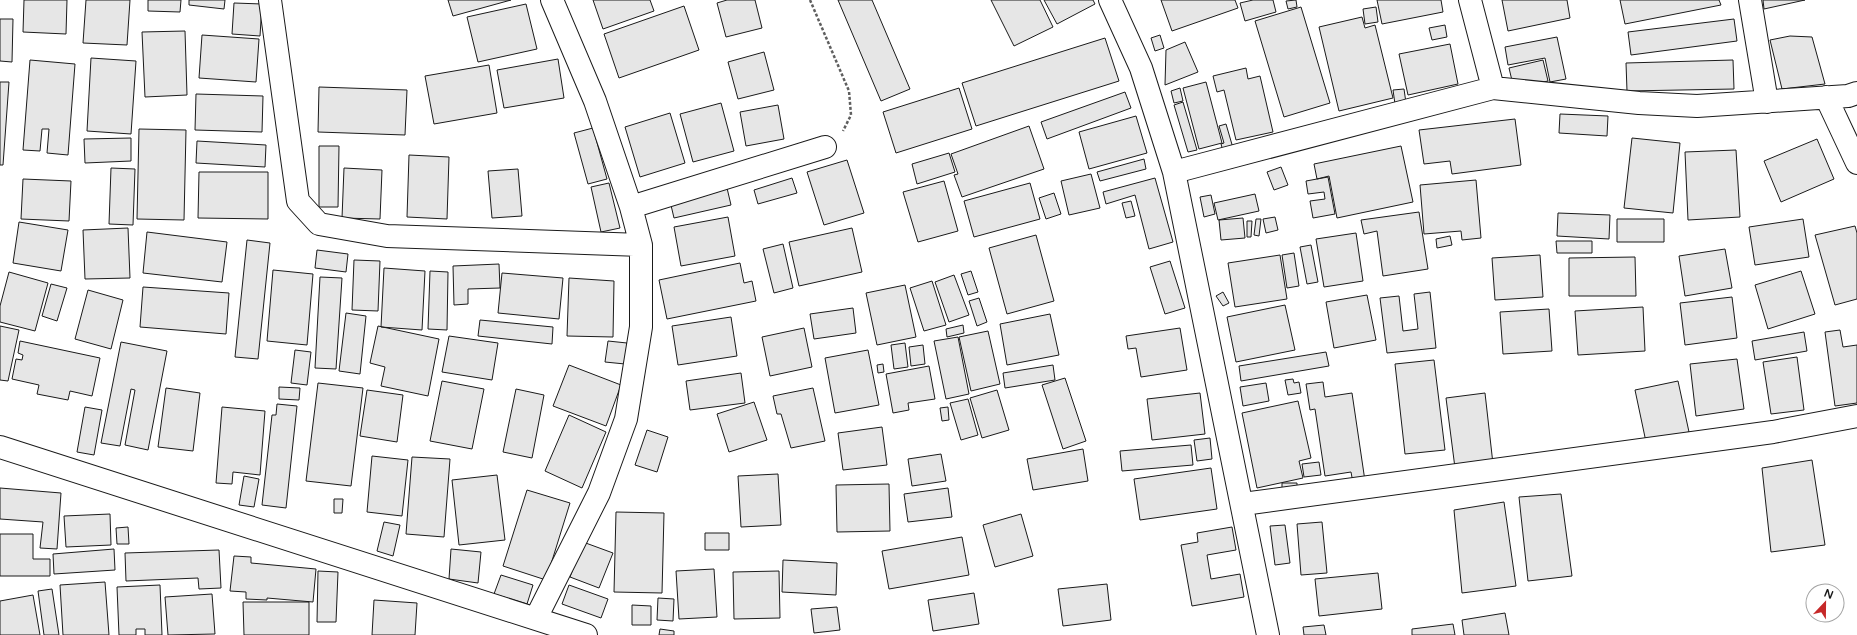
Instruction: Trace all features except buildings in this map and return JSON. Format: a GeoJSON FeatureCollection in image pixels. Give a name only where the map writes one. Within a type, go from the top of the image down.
{"type":"FeatureCollection","features":[{"type":"Feature","properties":{"kind":"street"},"geometry":{"type":"LineString","coordinates":[[270,0],[298,201],[319,224],[387,236],[641,245]]}},
{"type":"Feature","properties":{"kind":"street"},"geometry":{"type":"LineString","coordinates":[[536,618],[599,494],[626,419],[641,327],[641,245],[631,207],[595,101],[552,0]]}},
{"type":"Feature","properties":{"kind":"street"},"geometry":{"type":"LineString","coordinates":[[1110,0],[1141,68],[1174,172],[1268,635]]}},
{"type":"Feature","properties":{"kind":"street"},"geometry":{"type":"LineString","coordinates":[[1470,0],[1493,88]]}},
{"type":"Feature","properties":{"kind":"street"},"geometry":{"type":"LineString","coordinates":[[1750,0],[1767,102]]}},
{"type":"Feature","properties":{"kind":"street"},"geometry":{"type":"LineString","coordinates":[[1174,172],[1493,88],[1639,103],[1697,106],[1848,96],[1857,93]]}},
{"type":"Feature","properties":{"kind":"street"},"geometry":{"type":"LineString","coordinates":[[1826,97],[1857,163]]}},
{"type":"Feature","properties":{"kind":"street"},"geometry":{"type":"LineString","coordinates":[[631,207],[825,147]]}},
{"type":"Feature","properties":{"kind":"street"},"geometry":{"type":"LineString","coordinates":[[1242,504],[1773,432],[1857,416]]}},
{"type":"Feature","properties":{"kind":"street"},"geometry":{"type":"LineString","coordinates":[[0,447],[586,635]]}},
{"type":"Feature","properties":{"kind":"path"},"geometry":{"type":"LineString","coordinates":[[810,0],[849,91],[851,115],[842,133],[825,147]]}}]}
